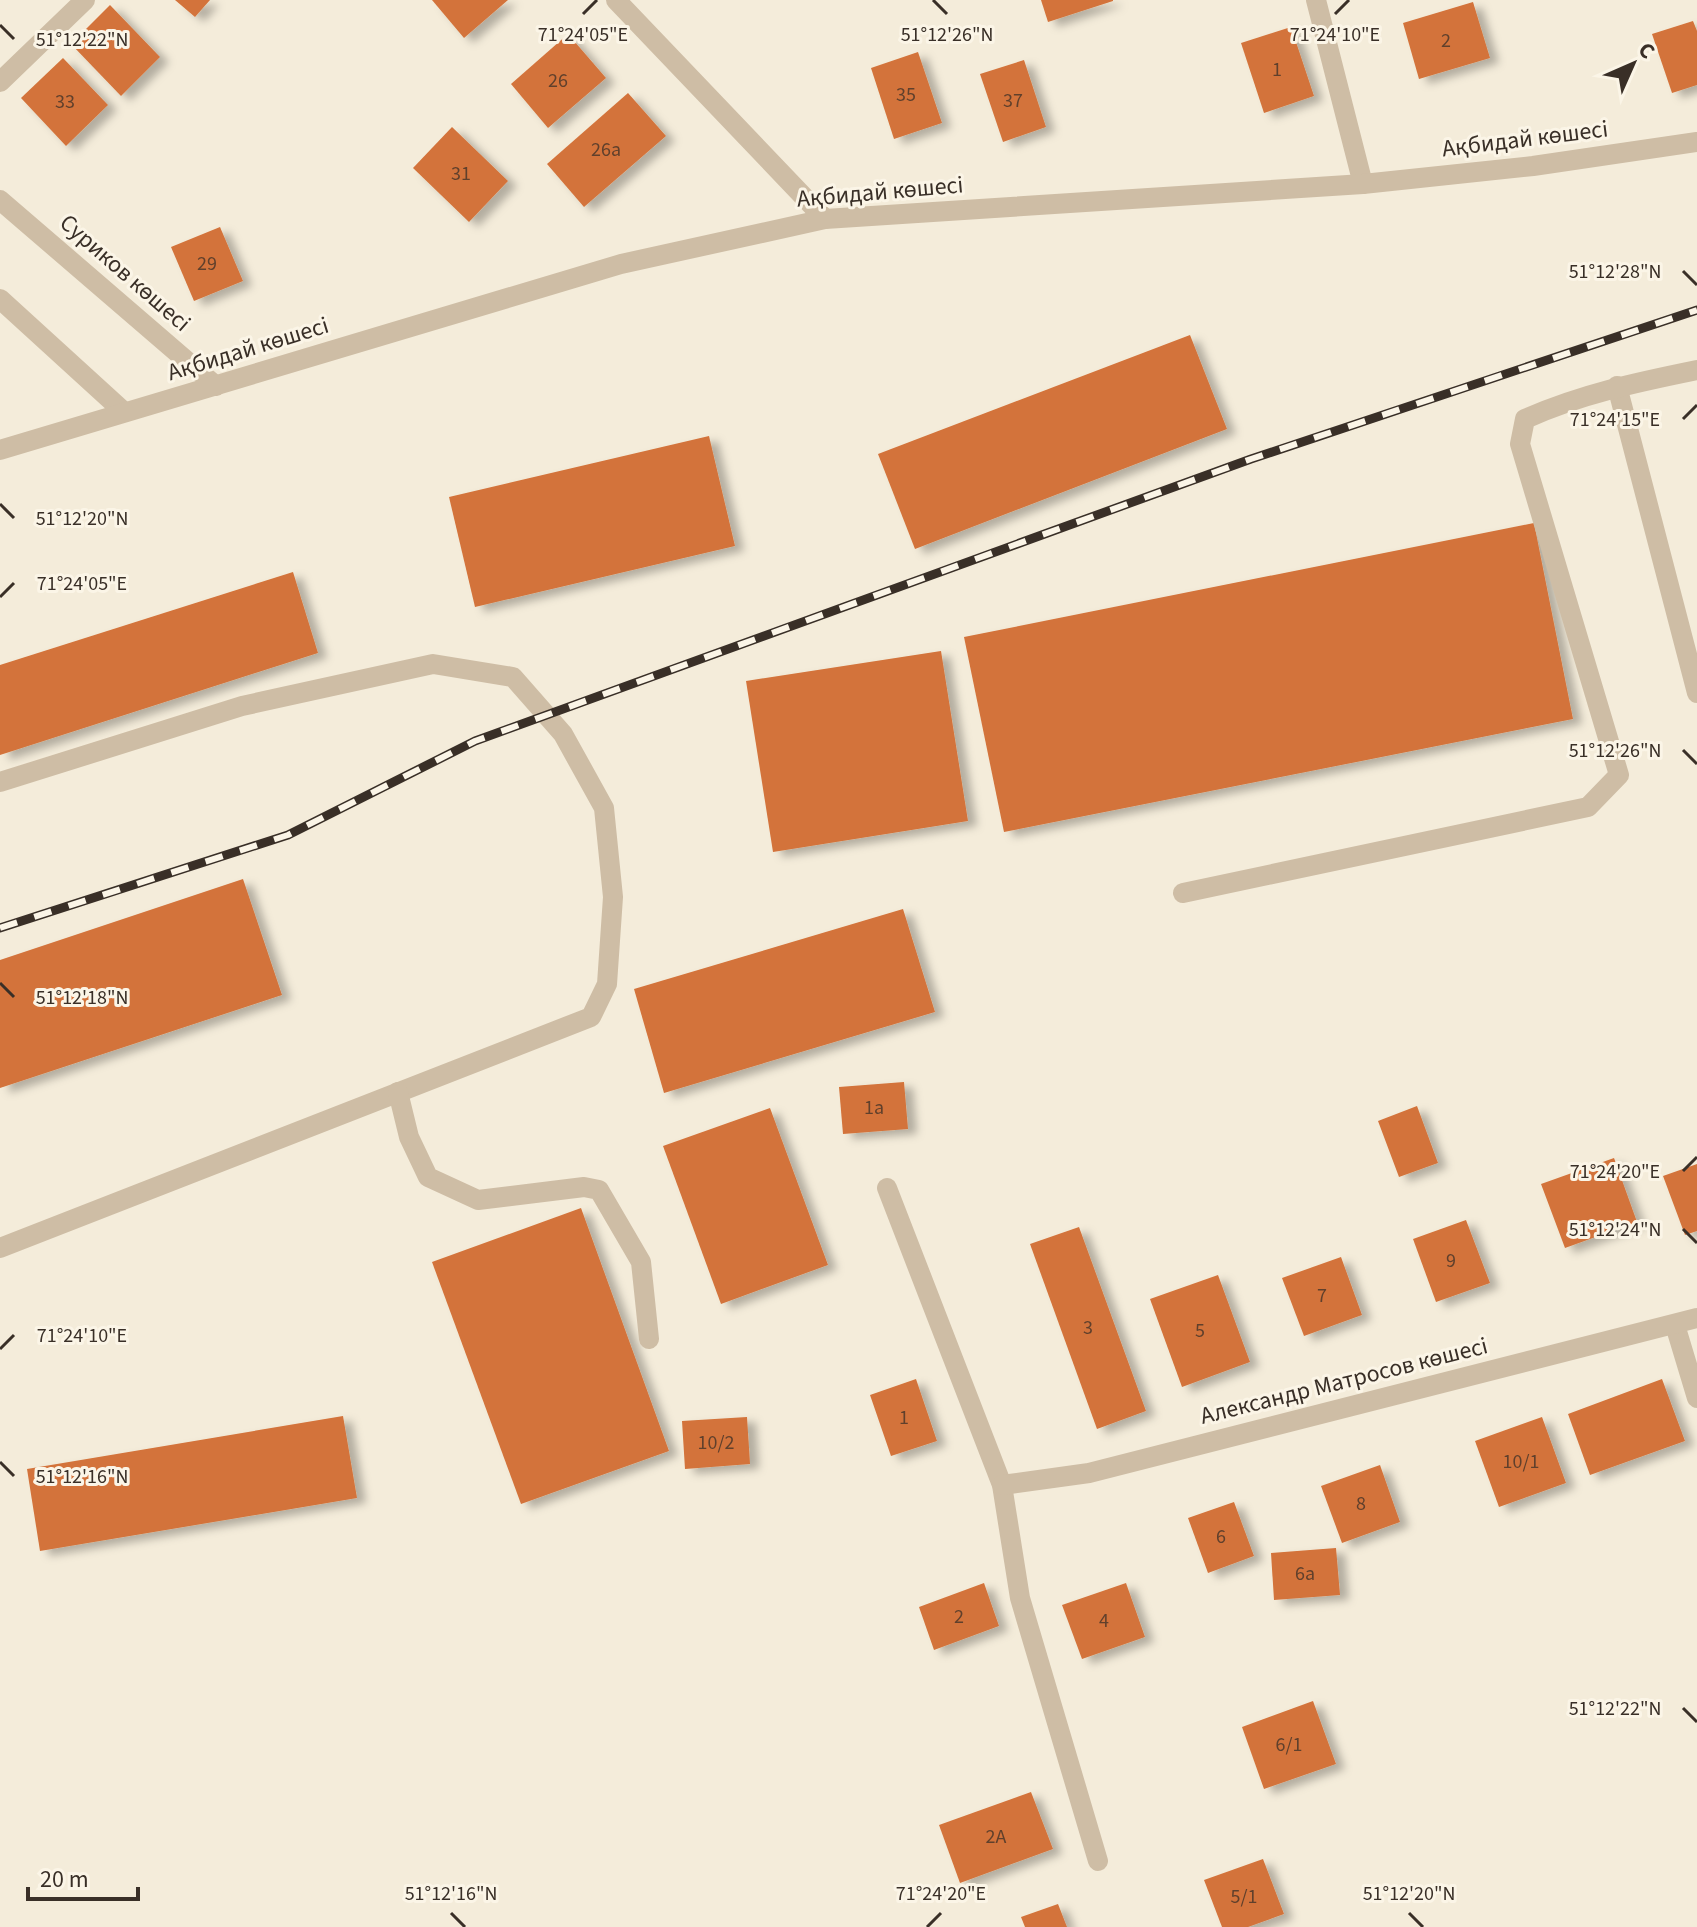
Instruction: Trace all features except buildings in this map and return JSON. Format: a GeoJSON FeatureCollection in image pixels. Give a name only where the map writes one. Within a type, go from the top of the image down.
{"type":"FeatureCollection","features":[{"type":"Feature","properties":{"kind":"street"},"geometry":{"type":"LineString","coordinates":[[0,82],[85,0]]}},
{"type":"Feature","properties":{"kind":"street"},"geometry":{"type":"LineString","coordinates":[[616,0],[825,219]]}},
{"type":"Feature","properties":{"kind":"street"},"geometry":{"type":"LineString","coordinates":[[1316,0],[1363,184]]}},
{"type":"Feature","properties":{"kind":"street","name":"Ақбидай көшесі"},"geometry":{"type":"LineString","coordinates":[[0,450],[621,264],[825,219],[1363,184],[1533,166],[1697,142]]}},
{"type":"Feature","properties":{"kind":"street","name":"Суриков көшесі"},"geometry":{"type":"LineString","coordinates":[[0,200],[216,386]]}},
{"type":"Feature","properties":{"kind":"street"},"geometry":{"type":"LineString","coordinates":[[0,299],[124,412]]}},
{"type":"Feature","properties":{"kind":"street"},"geometry":{"type":"LineString","coordinates":[[1183,893],[1588,807],[1619,775],[1520,444],[1525,419],[1617,386],[1697,370]]}},
{"type":"Feature","properties":{"kind":"street"},"geometry":{"type":"LineString","coordinates":[[1617,386],[1697,693]]}},
{"type":"Feature","properties":{"kind":"street"},"geometry":{"type":"LineString","coordinates":[[0,782],[242,706],[433,664],[513,677],[563,734],[604,808],[613,897],[607,984],[591,1017],[0,1248]]}},
{"type":"Feature","properties":{"kind":"street"},"geometry":{"type":"LineString","coordinates":[[398,1092],[409,1137],[428,1177],[478,1200],[584,1187],[599,1190],[641,1262],[649,1339]]}},
{"type":"Feature","properties":{"kind":"street"},"geometry":{"type":"LineString","coordinates":[[887,1188],[1002,1485],[1020,1598],[1098,1861]]}},
{"type":"Feature","properties":{"kind":"street","name":"Александр Матросов көшесі"},"geometry":{"type":"LineString","coordinates":[[1002,1485],[1089,1473],[1697,1318]]}},
{"type":"Feature","properties":{"kind":"street"},"geometry":{"type":"LineString","coordinates":[[1675,1325],[1697,1398]]}},
{"type":"Feature","properties":{"kind":"railway"},"geometry":{"type":"LineString","coordinates":[[0,928],[288,835],[475,741],[1251,459],[1697,310]]}}]}
